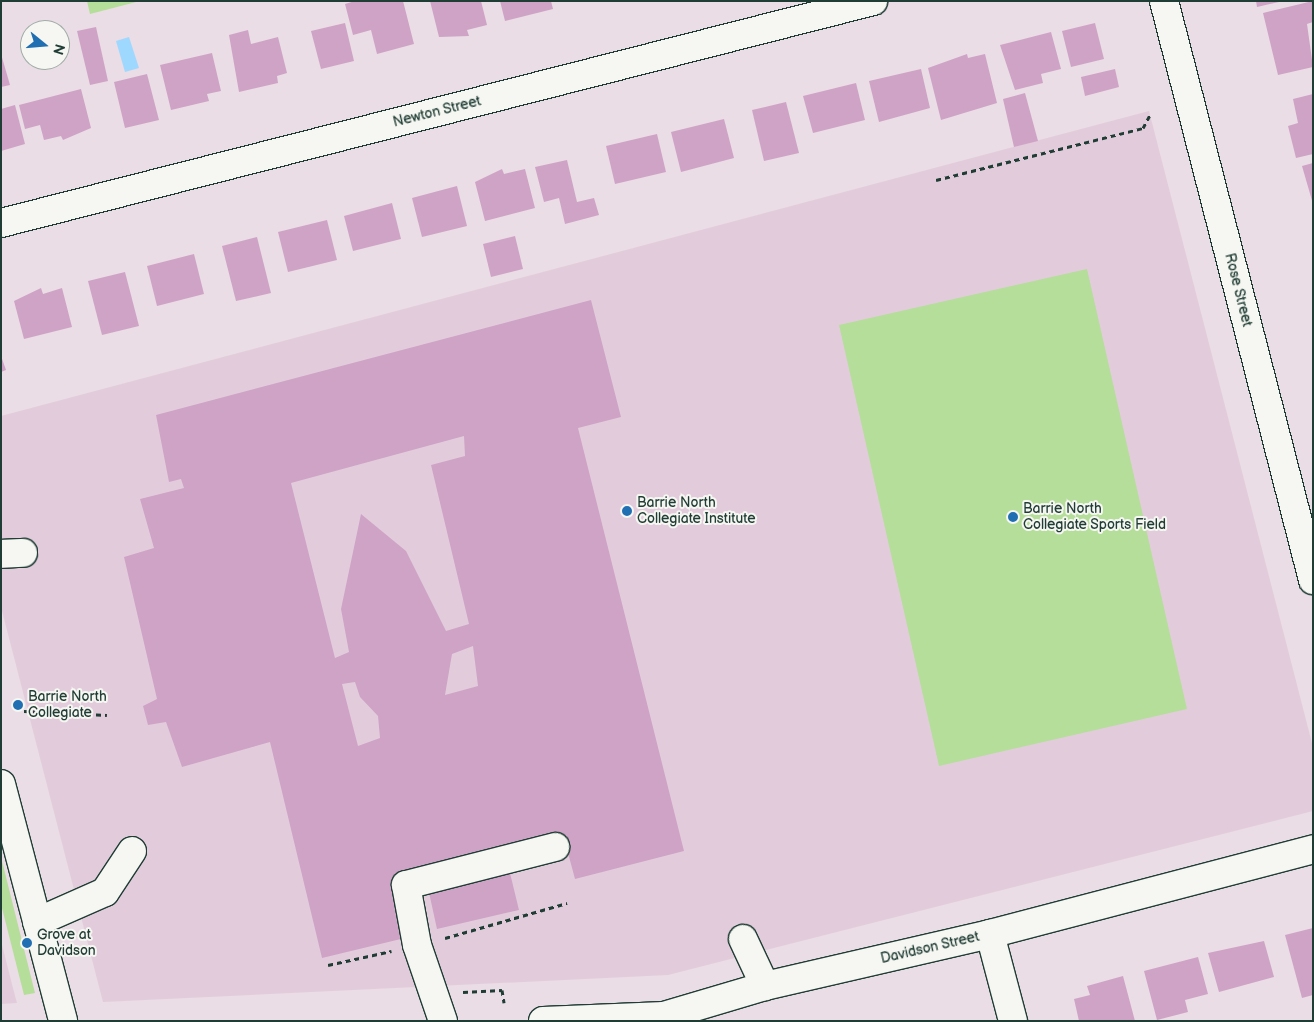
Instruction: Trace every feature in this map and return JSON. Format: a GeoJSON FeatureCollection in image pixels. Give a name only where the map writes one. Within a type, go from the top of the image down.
{"type":"FeatureCollection","features":[{"type":"Feature","properties":{"kind":"street","name":"Newton Street"},"geometry":{"type":"LineString","coordinates":[[1,223],[873,1]]}},
{"type":"Feature","properties":{"kind":"street","name":"Rose Street"},"geometry":{"type":"LineString","coordinates":[[1164,1],[1313,580]]}},
{"type":"Feature","properties":{"kind":"street"},"geometry":{"type":"LineString","coordinates":[[1,784],[64,1021]]}},
{"type":"Feature","properties":{"kind":"street"},"geometry":{"type":"LineString","coordinates":[[443,1021],[417,946],[406,884],[555,847]]}},
{"type":"Feature","properties":{"kind":"street","name":"Davidson Street"},"geometry":{"type":"LineString","coordinates":[[543,1021],[664,1016],[765,986],[990,934],[1313,849]]}},
{"type":"Feature","properties":{"kind":"street"},"geometry":{"type":"LineString","coordinates":[[37,922],[105,892],[132,851]]}},
{"type":"Feature","properties":{"kind":"street"},"geometry":{"type":"LineString","coordinates":[[990,934],[1013,1021]]}},
{"type":"Feature","properties":{"kind":"street"},"geometry":{"type":"LineString","coordinates":[[743,939],[765,986]]}},
{"type":"Feature","properties":{"kind":"path"},"geometry":{"type":"LineString","coordinates":[[936,180],[1143,128],[1150,115]]}},
{"type":"Feature","properties":{"kind":"path"},"geometry":{"type":"LineString","coordinates":[[24,711],[107,715]]}},
{"type":"Feature","properties":{"kind":"path"},"geometry":{"type":"LineString","coordinates":[[328,965],[417,946],[566,903]]}},
{"type":"Feature","properties":{"kind":"path"},"geometry":{"type":"LineString","coordinates":[[456,992],[502,990],[504,1003]]}},
{"type":"Feature","properties":{"kind":"shaded area","name":"Barrie North Collegiate Institute"},"geometry":{"type":"Polygon","coordinates":[[[1149,111],[1313,747],[1313,811],[668,975],[103,1002],[1,607],[1,416],[1149,111]]]}},
{"type":"Feature","properties":{"kind":"shaded area"},"geometry":{"type":"Polygon","coordinates":[[[1,941],[13,988],[17,1003],[1,1004],[1,941]]]}},
{"type":"Feature","properties":{"kind":"green space"},"geometry":{"type":"Polygon","coordinates":[[[87,1],[140,1],[90,14],[87,1]]]}},
{"type":"Feature","properties":{"kind":"green space","name":"Barrie North Collegiate Sports Field"},"geometry":{"type":"Polygon","coordinates":[[[1087,269],[1187,709],[939,766],[839,325],[1087,269]]]}},
{"type":"Feature","properties":{"kind":"green space"},"geometry":{"type":"Polygon","coordinates":[[[1,857],[35,993],[24,995],[1,904],[1,857]]]}},
{"type":"Feature","properties":{"kind":"water"},"geometry":{"type":"Polygon","coordinates":[[[129,37],[139,68],[125,72],[116,41],[129,37]]]}},
{"type":"Feature","properties":{"kind":"building"},"geometry":{"type":"Polygon","coordinates":[[[355,1],[403,1],[414,44],[377,54],[371,30],[353,35],[345,4],[355,1]]]}},
{"type":"Feature","properties":{"kind":"building"},"geometry":{"type":"Polygon","coordinates":[[[430,1],[481,1],[487,25],[467,30],[469,36],[439,37],[430,1]]]}},
{"type":"Feature","properties":{"kind":"building"},"geometry":{"type":"Polygon","coordinates":[[[500,1],[551,1],[553,9],[505,21],[500,1]]]}},
{"type":"Feature","properties":{"kind":"building"},"geometry":{"type":"Polygon","coordinates":[[[1256,1],[1279,1],[1279,2],[1257,7],[1256,1]]]}},
{"type":"Feature","properties":{"kind":"building"},"geometry":{"type":"Polygon","coordinates":[[[1313,1],[1313,22],[1307,24],[1313,67],[1278,75],[1263,13],[1313,1]]]}},
{"type":"Feature","properties":{"kind":"building"},"geometry":{"type":"Polygon","coordinates":[[[345,23],[354,61],[321,69],[311,31],[345,23]]]}},
{"type":"Feature","properties":{"kind":"building"},"geometry":{"type":"Polygon","coordinates":[[[1095,23],[1104,59],[1071,67],[1062,31],[1095,23]]]}},
{"type":"Feature","properties":{"kind":"building"},"geometry":{"type":"Polygon","coordinates":[[[96,27],[108,81],[90,85],[77,31],[96,27]]]}},
{"type":"Feature","properties":{"kind":"building"},"geometry":{"type":"Polygon","coordinates":[[[248,30],[251,44],[278,37],[287,73],[277,76],[278,83],[239,92],[229,35],[248,30]]]}},
{"type":"Feature","properties":{"kind":"building"},"geometry":{"type":"Polygon","coordinates":[[[1051,32],[1061,69],[1041,74],[1043,83],[1015,90],[1000,45],[1051,32]]]}},
{"type":"Feature","properties":{"kind":"building"},"geometry":{"type":"Polygon","coordinates":[[[212,53],[221,91],[207,94],[209,101],[171,110],[160,65],[212,53]]]}},
{"type":"Feature","properties":{"kind":"building"},"geometry":{"type":"Polygon","coordinates":[[[1,54],[10,85],[1,87],[1,54]]]}},
{"type":"Feature","properties":{"kind":"building"},"geometry":{"type":"Polygon","coordinates":[[[967,54],[968,58],[985,54],[997,103],[941,120],[928,68],[967,54]]]}},
{"type":"Feature","properties":{"kind":"building"},"geometry":{"type":"Polygon","coordinates":[[[921,69],[930,108],[879,122],[869,81],[921,69]]]}},
{"type":"Feature","properties":{"kind":"building"},"geometry":{"type":"Polygon","coordinates":[[[1115,69],[1119,87],[1085,96],[1081,77],[1115,69]]]}},
{"type":"Feature","properties":{"kind":"building"},"geometry":{"type":"Polygon","coordinates":[[[147,74],[159,120],[125,128],[114,82],[147,74]]]}},
{"type":"Feature","properties":{"kind":"building"},"geometry":{"type":"Polygon","coordinates":[[[856,83],[865,120],[813,133],[803,96],[856,83]]]}},
{"type":"Feature","properties":{"kind":"building"},"geometry":{"type":"Polygon","coordinates":[[[81,89],[91,128],[63,140],[61,136],[44,140],[40,125],[25,129],[19,105],[81,89]]]}},
{"type":"Feature","properties":{"kind":"building"},"geometry":{"type":"Polygon","coordinates":[[[1025,93],[1038,141],[1014,147],[1003,99],[1025,93]]]}},
{"type":"Feature","properties":{"kind":"building"},"geometry":{"type":"Polygon","coordinates":[[[1313,94],[1313,154],[1296,158],[1288,126],[1298,123],[1293,99],[1313,94]]]}},
{"type":"Feature","properties":{"kind":"building"},"geometry":{"type":"Polygon","coordinates":[[[786,102],[799,153],[764,161],[752,110],[786,102]]]}},
{"type":"Feature","properties":{"kind":"building"},"geometry":{"type":"Polygon","coordinates":[[[15,105],[25,144],[1,151],[1,109],[15,105]]]}},
{"type":"Feature","properties":{"kind":"building"},"geometry":{"type":"Polygon","coordinates":[[[724,119],[734,158],[681,172],[671,132],[724,119]]]}},
{"type":"Feature","properties":{"kind":"building"},"geometry":{"type":"Polygon","coordinates":[[[657,134],[666,172],[615,184],[606,146],[657,134]]]}},
{"type":"Feature","properties":{"kind":"building"},"geometry":{"type":"Polygon","coordinates":[[[567,160],[577,202],[594,198],[599,215],[565,224],[559,198],[544,202],[535,167],[567,160]]]}},
{"type":"Feature","properties":{"kind":"building"},"geometry":{"type":"Polygon","coordinates":[[[1313,163],[1313,204],[1302,166],[1313,163]]]}},
{"type":"Feature","properties":{"kind":"building"},"geometry":{"type":"Polygon","coordinates":[[[502,169],[504,174],[525,169],[535,208],[485,221],[475,182],[502,169]]]}},
{"type":"Feature","properties":{"kind":"building"},"geometry":{"type":"Polygon","coordinates":[[[457,186],[467,226],[422,237],[412,198],[457,186]]]}},
{"type":"Feature","properties":{"kind":"building"},"geometry":{"type":"Polygon","coordinates":[[[392,203],[401,239],[353,251],[344,216],[392,203]]]}},
{"type":"Feature","properties":{"kind":"building"},"geometry":{"type":"Polygon","coordinates":[[[327,220],[337,260],[288,272],[278,232],[327,220]]]}},
{"type":"Feature","properties":{"kind":"building"},"geometry":{"type":"Polygon","coordinates":[[[515,236],[523,269],[491,277],[483,244],[515,236]]]}},
{"type":"Feature","properties":{"kind":"building"},"geometry":{"type":"Polygon","coordinates":[[[257,237],[271,293],[236,301],[222,246],[257,237]]]}},
{"type":"Feature","properties":{"kind":"building"},"geometry":{"type":"Polygon","coordinates":[[[194,254],[204,294],[157,306],[147,266],[194,254]]]}},
{"type":"Feature","properties":{"kind":"building"},"geometry":{"type":"Polygon","coordinates":[[[125,272],[139,326],[102,335],[88,281],[125,272]]]}},
{"type":"Feature","properties":{"kind":"building"},"geometry":{"type":"Polygon","coordinates":[[[41,288],[43,294],[62,288],[72,327],[24,339],[14,301],[41,288]]]}},
{"type":"Feature","properties":{"kind":"building"},"geometry":{"type":"Polygon","coordinates":[[[591,300],[621,417],[578,428],[684,851],[575,879],[564,838],[392,878],[405,938],[322,958],[270,742],[182,767],[166,722],[148,725],[143,706],[157,699],[124,557],[154,548],[140,499],[184,488],[181,479],[169,482],[156,415],[591,300]],[[464,436],[291,483],[335,658],[349,652],[341,609],[361,514],[406,551],[446,631],[469,624],[431,465],[465,456],[464,436]],[[473,646],[452,654],[445,695],[478,686],[473,646]],[[355,682],[342,684],[358,746],[380,738],[378,716],[360,697],[355,682]]]}},
{"type":"Feature","properties":{"kind":"building"},"geometry":{"type":"Polygon","coordinates":[[[1,356],[6,370],[1,372],[1,356]]]}},
{"type":"Feature","properties":{"kind":"building"},"geometry":{"type":"Polygon","coordinates":[[[509,869],[519,910],[437,929],[428,888],[509,869]]]}},
{"type":"Feature","properties":{"kind":"building"},"geometry":{"type":"Polygon","coordinates":[[[1313,928],[1313,995],[1302,998],[1285,935],[1313,928]]]}},
{"type":"Feature","properties":{"kind":"building"},"geometry":{"type":"Polygon","coordinates":[[[1264,941],[1274,977],[1219,992],[1208,953],[1264,941]]]}},
{"type":"Feature","properties":{"kind":"building"},"geometry":{"type":"Polygon","coordinates":[[[1198,957],[1208,994],[1185,1000],[1188,1012],[1157,1020],[1144,971],[1198,957]]]}},
{"type":"Feature","properties":{"kind":"building"},"geometry":{"type":"Polygon","coordinates":[[[1123,976],[1135,1021],[1079,1021],[1074,999],[1090,995],[1087,986],[1123,976]]]}},
{"type":"Feature","properties":{"kind":"place","name":"Barrie North Collegiate Institute"},"geometry":{"type":"Point","coordinates":[627,511]}},
{"type":"Feature","properties":{"kind":"place","name":"Barrie North Collegiate Sports Field"},"geometry":{"type":"Point","coordinates":[1013,517]}},
{"type":"Feature","properties":{"kind":"place","name":"Barrie North Collegiate"},"geometry":{"type":"Point","coordinates":[18,705]}},
{"type":"Feature","properties":{"kind":"place","name":"Grove at Davidson"},"geometry":{"type":"Point","coordinates":[27,943]}}]}
